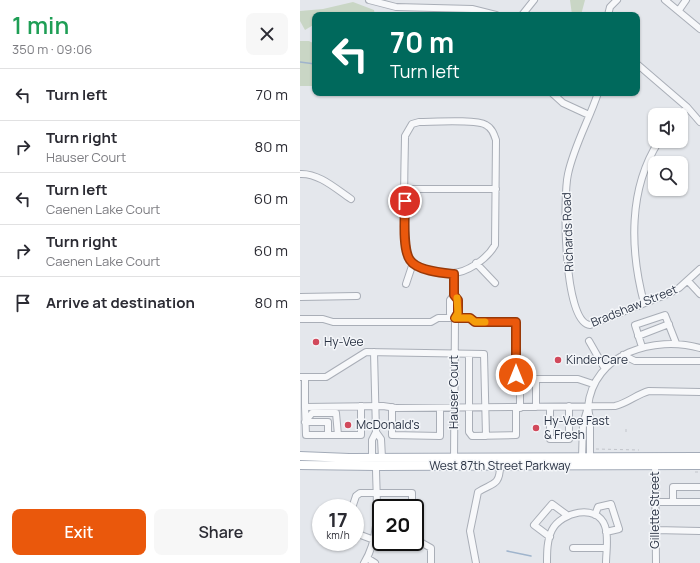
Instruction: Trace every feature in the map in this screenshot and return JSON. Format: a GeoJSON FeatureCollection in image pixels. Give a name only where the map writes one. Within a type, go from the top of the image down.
{"type":"FeatureCollection","features":[{"type":"Feature","properties":{"kind":"main road","name":"West 87th Street Parkway"},"geometry":{"type":"LineString","coordinates":[[300,456],[372,458],[590,457],[700,465]]}},
{"type":"Feature","properties":{"kind":"main road","name":"West 87th Street Parkway"},"geometry":{"type":"LineString","coordinates":[[300,465],[536,466],[655,461],[700,456]]}},
{"type":"Feature","properties":{"kind":"main road"},"geometry":{"type":"LineString","coordinates":[[536,466],[540,462],[580,462],[590,457]]}},
{"type":"Feature","properties":{"kind":"street"},"geometry":{"type":"LineString","coordinates":[[369,0],[414,12],[472,9],[484,12]]}},
{"type":"Feature","properties":{"kind":"street"},"geometry":{"type":"LineString","coordinates":[[524,12],[534,0]]}},
{"type":"Feature","properties":{"kind":"street"},"geometry":{"type":"LineString","coordinates":[[609,12],[610,7],[617,0]]}},
{"type":"Feature","properties":{"kind":"street"},"geometry":{"type":"LineString","coordinates":[[665,0],[679,10],[700,29]]}},
{"type":"Feature","properties":{"kind":"street"},"geometry":{"type":"LineString","coordinates":[[679,10],[686,0]]}},
{"type":"Feature","properties":{"kind":"street"},"geometry":{"type":"LineString","coordinates":[[640,67],[687,107],[700,122]]}},
{"type":"Feature","properties":{"kind":"street"},"geometry":{"type":"LineString","coordinates":[[555,96],[563,103],[589,115]]}},
{"type":"Feature","properties":{"kind":"street","name":"Richards Road"},"geometry":{"type":"LineString","coordinates":[[585,325],[580,320],[570,282],[565,206],[568,174],[573,156],[597,96]]}},
{"type":"Feature","properties":{"kind":"street"},"geometry":{"type":"LineString","coordinates":[[419,122],[476,122],[485,124],[491,129],[496,140],[495,245],[476,263],[454,274],[431,271],[413,263],[407,254],[405,189],[404,136],[407,129],[412,124],[419,122]]}},
{"type":"Feature","properties":{"kind":"street"},"geometry":{"type":"LineString","coordinates":[[644,303],[634,258],[634,227],[639,192],[645,171],[656,148]]}},
{"type":"Feature","properties":{"kind":"street"},"geometry":{"type":"LineString","coordinates":[[300,174],[318,177],[351,199]]}},
{"type":"Feature","properties":{"kind":"street"},"geometry":{"type":"LineString","coordinates":[[405,189],[496,190]]}},
{"type":"Feature","properties":{"kind":"street"},"geometry":{"type":"LineString","coordinates":[[406,284],[413,263]]}},
{"type":"Feature","properties":{"kind":"street"},"geometry":{"type":"LineString","coordinates":[[476,263],[495,283]]}},
{"type":"Feature","properties":{"kind":"street","name":"Bradshaw Street"},"geometry":{"type":"LineString","coordinates":[[585,325],[596,323],[670,293],[688,281],[700,269]]}},
{"type":"Feature","properties":{"kind":"street","name":"Hauser Court"},"geometry":{"type":"LineString","coordinates":[[454,274],[454,295],[458,300],[458,313],[455,318],[454,466]]}},
{"type":"Feature","properties":{"kind":"street"},"geometry":{"type":"LineString","coordinates":[[688,281],[700,294]]}},
{"type":"Feature","properties":{"kind":"street"},"geometry":{"type":"LineString","coordinates":[[300,297],[357,296]]}},
{"type":"Feature","properties":{"kind":"street"},"geometry":{"type":"LineString","coordinates":[[642,347],[635,326],[665,315],[676,344]]}},
{"type":"Feature","properties":{"kind":"street"},"geometry":{"type":"LineString","coordinates":[[300,319],[323,319],[333,322],[431,322],[438,318],[470,318],[475,322],[516,322],[516,375],[520,382],[516,435],[472,436],[469,430],[469,354]]}},
{"type":"Feature","properties":{"kind":"street"},"geometry":{"type":"LineString","coordinates":[[638,336],[669,324]]}},
{"type":"Feature","properties":{"kind":"street"},"geometry":{"type":"LineString","coordinates":[[589,341],[605,369]]}},
{"type":"Feature","properties":{"kind":"street"},"geometry":{"type":"LineString","coordinates":[[582,457],[583,424],[593,384],[605,369],[623,355],[642,347],[676,344],[700,348]]}},
{"type":"Feature","properties":{"kind":"street"},"geometry":{"type":"LineString","coordinates":[[361,406],[361,435],[306,435],[302,377],[326,377],[366,352],[484,354],[484,410],[486,436]]}},
{"type":"Feature","properties":{"kind":"street"},"geometry":{"type":"LineString","coordinates":[[372,458],[372,440],[376,432],[374,406],[374,352]]}},
{"type":"Feature","properties":{"kind":"street"},"geometry":{"type":"LineString","coordinates":[[623,355],[635,361],[700,361]]}},
{"type":"Feature","properties":{"kind":"street"},"geometry":{"type":"LineString","coordinates":[[536,407],[536,379],[578,379],[593,384]]}},
{"type":"Feature","properties":{"kind":"street"},"geometry":{"type":"LineString","coordinates":[[305,407],[374,406],[470,408],[484,410],[536,407],[615,406],[627,403],[642,392],[700,392]]}},
{"type":"Feature","properties":{"kind":"street"},"geometry":{"type":"LineString","coordinates":[[550,407],[550,439],[569,439],[569,406]]}},
{"type":"Feature","properties":{"kind":"street"},"geometry":{"type":"LineString","coordinates":[[392,407],[392,436],[440,436],[440,408]]}},
{"type":"Feature","properties":{"kind":"street"},"geometry":{"type":"LineString","coordinates":[[588,407],[590,420],[590,457]]}},
{"type":"Feature","properties":{"kind":"street"},"geometry":{"type":"LineString","coordinates":[[469,430],[474,433],[482,432],[484,410]]}},
{"type":"Feature","properties":{"kind":"street"},"geometry":{"type":"LineString","coordinates":[[305,422],[312,413],[336,413],[338,435]]}},
{"type":"Feature","properties":{"kind":"street"},"geometry":{"type":"LineString","coordinates":[[305,422],[328,422],[328,435]]}},
{"type":"Feature","properties":{"kind":"street"},"geometry":{"type":"LineString","coordinates":[[376,432],[381,439],[382,458]]}},
{"type":"Feature","properties":{"kind":"street","name":"Gillette Street"},"geometry":{"type":"LineString","coordinates":[[655,461],[656,563]]}},
{"type":"Feature","properties":{"kind":"street"},"geometry":{"type":"LineString","coordinates":[[376,466],[376,499]]}},
{"type":"Feature","properties":{"kind":"street"},"geometry":{"type":"LineString","coordinates":[[476,563],[470,531],[478,492],[496,482],[499,478],[500,466]]}},
{"type":"Feature","properties":{"kind":"street"},"geometry":{"type":"LineString","coordinates":[[673,502],[672,487],[700,487]]}},
{"type":"Feature","properties":{"kind":"street"},"geometry":{"type":"LineString","coordinates":[[356,499],[358,494],[412,493],[412,499]]}},
{"type":"Feature","properties":{"kind":"street"},"geometry":{"type":"LineString","coordinates":[[655,502],[700,502]]}},
{"type":"Feature","properties":{"kind":"street"},"geometry":{"type":"LineString","coordinates":[[550,537],[534,525],[552,504],[567,515]]}},
{"type":"Feature","properties":{"kind":"street"},"geometry":{"type":"LineString","coordinates":[[595,515],[598,507],[611,504],[619,529],[606,532]]}},
{"type":"Feature","properties":{"kind":"street"},"geometry":{"type":"LineString","coordinates":[[547,563],[550,537],[556,525],[567,515],[575,513],[588,513],[595,515],[604,523],[606,532],[606,563]]}},
{"type":"Feature","properties":{"kind":"street"},"geometry":{"type":"LineString","coordinates":[[655,530],[700,531]]}},
{"type":"Feature","properties":{"kind":"street"},"geometry":{"type":"LineString","coordinates":[[424,544],[431,548],[431,563]]}},
{"type":"Feature","properties":{"kind":"street"},"geometry":{"type":"LineString","coordinates":[[372,545],[366,560],[375,563]]}},
{"type":"Feature","properties":{"kind":"street"},"geometry":{"type":"LineString","coordinates":[[573,548],[606,548]]}},
{"type":"Feature","properties":{"kind":"path"},"geometry":{"type":"LineString","coordinates":[[626,429],[626,434]]}},
{"type":"Feature","properties":{"kind":"green space"},"geometry":{"type":"Polygon","coordinates":[[[570,0],[585,0],[582,12],[572,12],[570,0]]]}},
{"type":"Feature","properties":{"kind":"green space"},"geometry":{"type":"Polygon","coordinates":[[[353,2],[374,10],[374,12],[312,12],[312,26],[305,30],[300,21],[300,11],[323,9],[353,2]]]}},
{"type":"Feature","properties":{"kind":"green space"},"geometry":{"type":"Polygon","coordinates":[[[300,41],[309,41],[312,42],[312,86],[300,86],[300,41]]]}},
{"type":"Feature","properties":{"kind":"waterway"},"geometry":{"type":"LineString","coordinates":[[300,62],[312,64]]}},
{"type":"Feature","properties":{"kind":"waterway"},"geometry":{"type":"LineString","coordinates":[[507,551],[531,556]]}},
{"type":"Feature","properties":{"kind":"slow traffic"},"geometry":{"type":"LineString","coordinates":[[457,298],[458,313],[455,318],[470,318],[475,322],[485,322]]}},
{"type":"Feature","properties":{"kind":"place","name":"Hy-Vee"},"geometry":{"type":"Point","coordinates":[316,342]}},
{"type":"Feature","properties":{"kind":"place","name":"KinderCare"},"geometry":{"type":"Point","coordinates":[558,360]}},
{"type":"Feature","properties":{"kind":"place","name":"McDonald's"},"geometry":{"type":"Point","coordinates":[348,425]}},
{"type":"Feature","properties":{"kind":"place","name":"Hy-Vee Fast & Fresh"},"geometry":{"type":"Point","coordinates":[536,428]}},
{"type":"Feature","properties":{"kind":"route"},"geometry":{"type":"LineString","coordinates":[[405,201],[405,226],[407,254],[409,260],[431,271],[454,274],[454,295],[458,300],[458,313],[455,318],[470,318],[475,322],[516,322],[516,375]]}}]}
